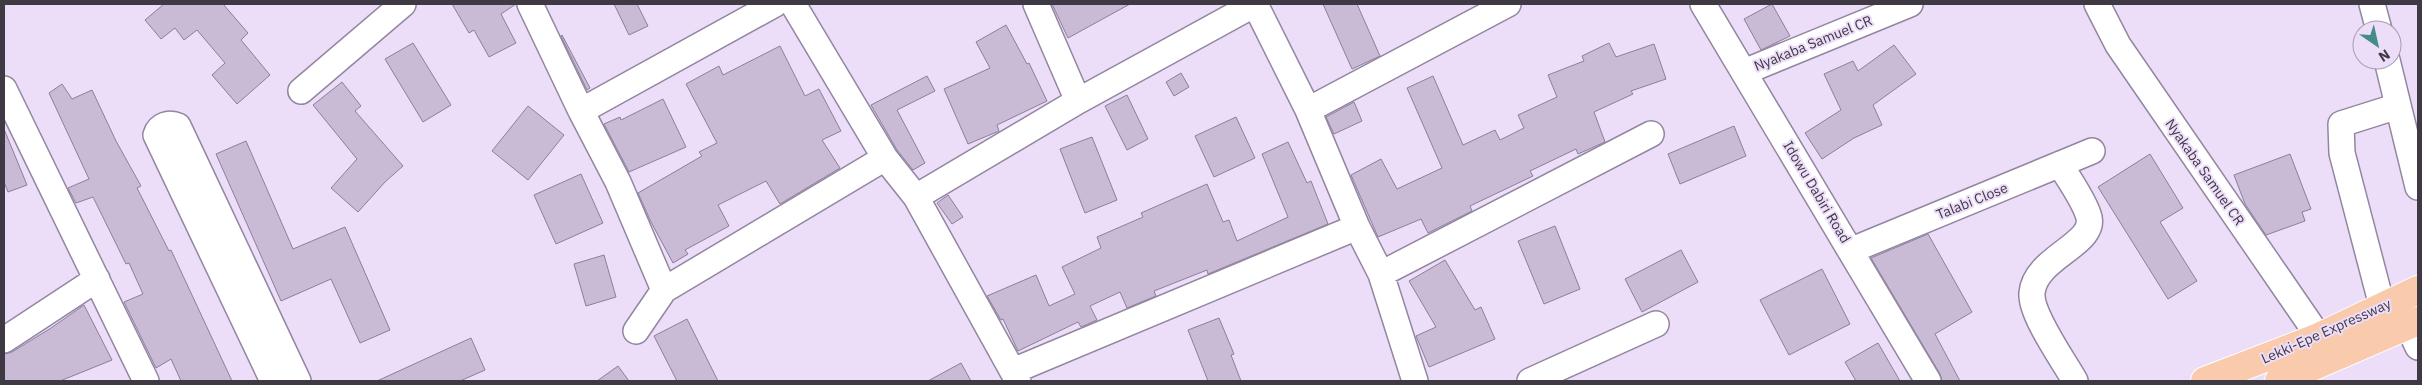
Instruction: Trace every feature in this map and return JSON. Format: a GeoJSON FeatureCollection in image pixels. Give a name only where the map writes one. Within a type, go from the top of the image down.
{"type":"FeatureCollection","features":[{"type":"Feature","properties":{"kind":"highway","name":"Lekki-Epe Expressway"},"geometry":{"type":"LineString","coordinates":[[2205,381],[2319,337],[2418,290]]}},
{"type":"Feature","properties":{"kind":"highway","name":"Lekki-Epe Expressway"},"geometry":{"type":"LineString","coordinates":[[2279,381],[2309,376],[2415,331]]}},
{"type":"Feature","properties":{"kind":"street"},"geometry":{"type":"LineString","coordinates":[[301,91],[403,4]]}},
{"type":"Feature","properties":{"kind":"street"},"geometry":{"type":"LineString","coordinates":[[530,4],[581,111],[618,182],[664,290]]}},
{"type":"Feature","properties":{"kind":"street"},"geometry":{"type":"LineString","coordinates":[[581,111],[775,4]]}},
{"type":"Feature","properties":{"kind":"street"},"geometry":{"type":"LineString","coordinates":[[793,4],[885,158],[916,197],[1015,376],[1357,227]]}},
{"type":"Feature","properties":{"kind":"street"},"geometry":{"type":"LineString","coordinates":[[1036,4],[1078,101]]}},
{"type":"Feature","properties":{"kind":"street"},"geometry":{"type":"LineString","coordinates":[[916,197],[1078,101],[1255,4],[1308,110],[1357,227],[1381,274],[1415,381]]}},
{"type":"Feature","properties":{"kind":"street"},"geometry":{"type":"LineString","coordinates":[[1308,110],[1508,4]]}},
{"type":"Feature","properties":{"kind":"street","name":"Idowu Dabiri Road"},"geometry":{"type":"LineString","coordinates":[[1704,4],[1852,250],[1928,381]]}},
{"type":"Feature","properties":{"kind":"street","name":"Nyakaba Samuel CR"},"geometry":{"type":"LineString","coordinates":[[1744,72],[1910,4]]}},
{"type":"Feature","properties":{"kind":"street","name":"Nyakaba Samuel CR"},"geometry":{"type":"LineString","coordinates":[[2097,4],[2118,45],[2319,337]]}},
{"type":"Feature","properties":{"kind":"street"},"geometry":{"type":"LineString","coordinates":[[2372,4],[2376,20]]}},
{"type":"Feature","properties":{"kind":"street"},"geometry":{"type":"LineString","coordinates":[[2390,70],[2406,111],[2418,187]]}},
{"type":"Feature","properties":{"kind":"street"},"geometry":{"type":"LineString","coordinates":[[4,89],[146,381]]}},
{"type":"Feature","properties":{"kind":"street"},"geometry":{"type":"LineString","coordinates":[[2382,306],[2342,153],[2341,124],[2406,111]]}},
{"type":"Feature","properties":{"kind":"street"},"geometry":{"type":"LineString","coordinates":[[273,381],[156,135],[158,130],[164,125],[173,123],[178,126],[298,381]]}},
{"type":"Feature","properties":{"kind":"street"},"geometry":{"type":"LineString","coordinates":[[1381,274],[1651,134]]}},
{"type":"Feature","properties":{"kind":"street","name":"Talabi Close"},"geometry":{"type":"LineString","coordinates":[[1852,250],[2092,151]]}},
{"type":"Feature","properties":{"kind":"street"},"geometry":{"type":"LineString","coordinates":[[636,331],[664,290],[885,158]]}},
{"type":"Feature","properties":{"kind":"street"},"geometry":{"type":"LineString","coordinates":[[2060,164],[2089,215],[2090,225],[2085,236],[2050,261],[2038,274],[2032,293],[2035,311],[2075,381]]}},
{"type":"Feature","properties":{"kind":"street"},"geometry":{"type":"LineString","coordinates":[[4,340],[97,279]]}},
{"type":"Feature","properties":{"kind":"street"},"geometry":{"type":"LineString","coordinates":[[1530,381],[1656,324]]}},
{"type":"Feature","properties":{"kind":"building"},"geometry":{"type":"Polygon","coordinates":[[[164,4],[223,4],[248,33],[241,40],[270,75],[237,104],[212,75],[225,63],[197,30],[184,40],[175,28],[161,39],[145,20],[164,4]]]}},
{"type":"Feature","properties":{"kind":"building"},"geometry":{"type":"Polygon","coordinates":[[[452,4],[516,4],[501,14],[516,43],[489,57],[474,30],[469,33],[452,4]]]}},
{"type":"Feature","properties":{"kind":"building"},"geometry":{"type":"Polygon","coordinates":[[[614,4],[637,4],[648,26],[629,35],[614,4]]]}},
{"type":"Feature","properties":{"kind":"building"},"geometry":{"type":"Polygon","coordinates":[[[1052,4],[1130,4],[1068,38],[1052,4]]]}},
{"type":"Feature","properties":{"kind":"building"},"geometry":{"type":"Polygon","coordinates":[[[1323,4],[1357,4],[1380,56],[1352,69],[1323,4]]]}},
{"type":"Feature","properties":{"kind":"building"},"geometry":{"type":"Polygon","coordinates":[[[1772,4],[1790,36],[1761,50],[1744,19],[1772,4]]]}},
{"type":"Feature","properties":{"kind":"building"},"geometry":{"type":"Polygon","coordinates":[[[1006,25],[1027,64],[1029,63],[1047,101],[997,125],[999,131],[968,144],[944,89],[990,68],[976,42],[1006,25]]]}},
{"type":"Feature","properties":{"kind":"building"},"geometry":{"type":"Polygon","coordinates":[[[561,36],[590,88],[587,90],[561,36]]]}},
{"type":"Feature","properties":{"kind":"building"},"geometry":{"type":"Polygon","coordinates":[[[413,43],[451,105],[423,122],[385,59],[413,43]]]}},
{"type":"Feature","properties":{"kind":"building"},"geometry":{"type":"Polygon","coordinates":[[[1609,43],[1616,57],[1654,44],[1666,79],[1631,91],[1633,94],[1594,112],[1605,142],[1578,154],[1576,149],[1530,171],[1533,176],[1470,206],[1472,211],[1428,233],[1421,219],[1378,237],[1351,175],[1381,159],[1397,189],[1442,168],[1407,88],[1433,76],[1463,145],[1495,130],[1500,140],[1524,128],[1518,115],[1557,97],[1548,75],[1584,61],[1582,56],[1609,43]]]}},
{"type":"Feature","properties":{"kind":"building"},"geometry":{"type":"Polygon","coordinates":[[[1894,45],[1916,74],[1873,105],[1882,125],[1854,138],[1822,159],[1805,133],[1841,110],[1824,74],[1853,61],[1858,71],[1894,45]]]}},
{"type":"Feature","properties":{"kind":"building"},"geometry":{"type":"Polygon","coordinates":[[[780,46],[805,96],[819,89],[841,131],[822,140],[840,168],[780,204],[766,181],[718,205],[729,226],[685,250],[688,254],[673,263],[638,193],[702,156],[699,152],[717,143],[686,84],[719,66],[723,75],[780,46]]]}},
{"type":"Feature","properties":{"kind":"building"},"geometry":{"type":"Polygon","coordinates":[[[1181,73],[1189,87],[1174,96],[1166,82],[1181,73]]]}},
{"type":"Feature","properties":{"kind":"building"},"geometry":{"type":"Polygon","coordinates":[[[927,76],[935,91],[897,110],[925,163],[913,170],[897,150],[871,105],[927,76]]]}},
{"type":"Feature","properties":{"kind":"building"},"geometry":{"type":"Polygon","coordinates":[[[342,82],[361,106],[355,111],[403,166],[385,182],[358,212],[331,188],[357,159],[313,105],[342,82]]]}},
{"type":"Feature","properties":{"kind":"building"},"geometry":{"type":"Polygon","coordinates":[[[62,84],[72,99],[92,90],[116,141],[141,186],[137,188],[169,251],[171,250],[232,381],[181,381],[171,359],[156,368],[124,302],[143,294],[129,263],[126,264],[93,197],[76,203],[68,188],[89,179],[49,93],[62,84]]]}},
{"type":"Feature","properties":{"kind":"building"},"geometry":{"type":"Polygon","coordinates":[[[1127,95],[1148,139],[1127,150],[1105,106],[1127,95]]]}},
{"type":"Feature","properties":{"kind":"building"},"geometry":{"type":"Polygon","coordinates":[[[663,99],[686,147],[629,172],[604,124],[620,117],[621,120],[663,99]]]}},
{"type":"Feature","properties":{"kind":"building"},"geometry":{"type":"Polygon","coordinates":[[[1354,102],[1362,121],[1334,134],[1326,117],[1354,102]]]}},
{"type":"Feature","properties":{"kind":"building"},"geometry":{"type":"Polygon","coordinates":[[[528,106],[564,135],[528,180],[492,151],[528,106]]]}},
{"type":"Feature","properties":{"kind":"building"},"geometry":{"type":"Polygon","coordinates":[[[1236,117],[1255,158],[1214,177],[1195,136],[1236,117]]]}},
{"type":"Feature","properties":{"kind":"building"},"geometry":{"type":"Polygon","coordinates":[[[1734,126],[1746,156],[1680,184],[1668,154],[1734,126]]]}},
{"type":"Feature","properties":{"kind":"building"},"geometry":{"type":"Polygon","coordinates":[[[4,129],[27,185],[8,192],[4,182],[4,129]]]}},
{"type":"Feature","properties":{"kind":"building"},"geometry":{"type":"Polygon","coordinates":[[[1092,137],[1117,200],[1085,213],[1060,149],[1092,137]]]}},
{"type":"Feature","properties":{"kind":"building"},"geometry":{"type":"Polygon","coordinates":[[[246,141],[293,249],[345,227],[390,330],[360,343],[331,279],[281,301],[216,154],[246,141]]]}},
{"type":"Feature","properties":{"kind":"building"},"geometry":{"type":"Polygon","coordinates":[[[1288,142],[1307,183],[1311,181],[1328,224],[1208,274],[1207,270],[1154,291],[1156,296],[1127,308],[1120,292],[1090,306],[1097,320],[1081,327],[1078,322],[1018,351],[1003,319],[1001,320],[987,296],[1036,275],[1049,306],[1075,294],[1062,267],[1101,248],[1097,237],[1143,217],[1141,213],[1207,184],[1223,222],[1229,220],[1237,241],[1288,217],[1262,154],[1288,142]]]}},
{"type":"Feature","properties":{"kind":"building"},"geometry":{"type":"Polygon","coordinates":[[[2150,154],[2183,208],[2160,222],[2197,281],[2168,299],[2098,187],[2150,154]]]}},
{"type":"Feature","properties":{"kind":"building"},"geometry":{"type":"Polygon","coordinates":[[[2290,154],[2311,209],[2302,212],[2305,221],[2266,235],[2245,204],[2234,175],[2290,154]]]}},
{"type":"Feature","properties":{"kind":"building"},"geometry":{"type":"Polygon","coordinates":[[[581,174],[603,223],[556,244],[534,195],[581,174]]]}},
{"type":"Feature","properties":{"kind":"building"},"geometry":{"type":"Polygon","coordinates":[[[948,195],[963,217],[952,224],[937,203],[948,195]]]}},
{"type":"Feature","properties":{"kind":"building"},"geometry":{"type":"Polygon","coordinates":[[[1555,226],[1580,289],[1544,304],[1518,241],[1555,226]]]}},
{"type":"Feature","properties":{"kind":"building"},"geometry":{"type":"Polygon","coordinates":[[[1928,234],[1972,312],[1935,334],[1960,381],[1942,381],[1940,374],[1871,258],[1928,234]]]}},
{"type":"Feature","properties":{"kind":"building"},"geometry":{"type":"Polygon","coordinates":[[[1681,250],[1698,282],[1642,312],[1625,279],[1681,250]]]}},
{"type":"Feature","properties":{"kind":"building"},"geometry":{"type":"Polygon","coordinates":[[[604,255],[616,297],[586,306],[574,264],[604,255]]]}},
{"type":"Feature","properties":{"kind":"building"},"geometry":{"type":"Polygon","coordinates":[[[1445,260],[1475,310],[1481,307],[1495,339],[1429,367],[1416,336],[1436,327],[1409,281],[1445,260]]]}},
{"type":"Feature","properties":{"kind":"building"},"geometry":{"type":"Polygon","coordinates":[[[1822,269],[1850,324],[1789,355],[1760,300],[1822,269]]]}},
{"type":"Feature","properties":{"kind":"building"},"geometry":{"type":"Polygon","coordinates":[[[84,305],[112,360],[60,381],[4,381],[4,354],[12,352],[84,305]]]}},
{"type":"Feature","properties":{"kind":"building"},"geometry":{"type":"Polygon","coordinates":[[[1219,318],[1234,354],[1231,355],[1241,381],[1208,381],[1188,330],[1219,318]]]}},
{"type":"Feature","properties":{"kind":"building"},"geometry":{"type":"Polygon","coordinates":[[[687,319],[718,381],[677,381],[654,336],[687,319]]]}},
{"type":"Feature","properties":{"kind":"building"},"geometry":{"type":"Polygon","coordinates":[[[471,338],[485,370],[460,381],[377,381],[471,338]]]}},
{"type":"Feature","properties":{"kind":"building"},"geometry":{"type":"Polygon","coordinates":[[[1878,343],[1900,381],[1856,381],[1845,362],[1878,343]]]}},
{"type":"Feature","properties":{"kind":"building"},"geometry":{"type":"Polygon","coordinates":[[[961,363],[971,381],[928,381],[961,363]]]}},
{"type":"Feature","properties":{"kind":"building"},"geometry":{"type":"Polygon","coordinates":[[[618,366],[629,381],[597,381],[618,366]]]}}]}
